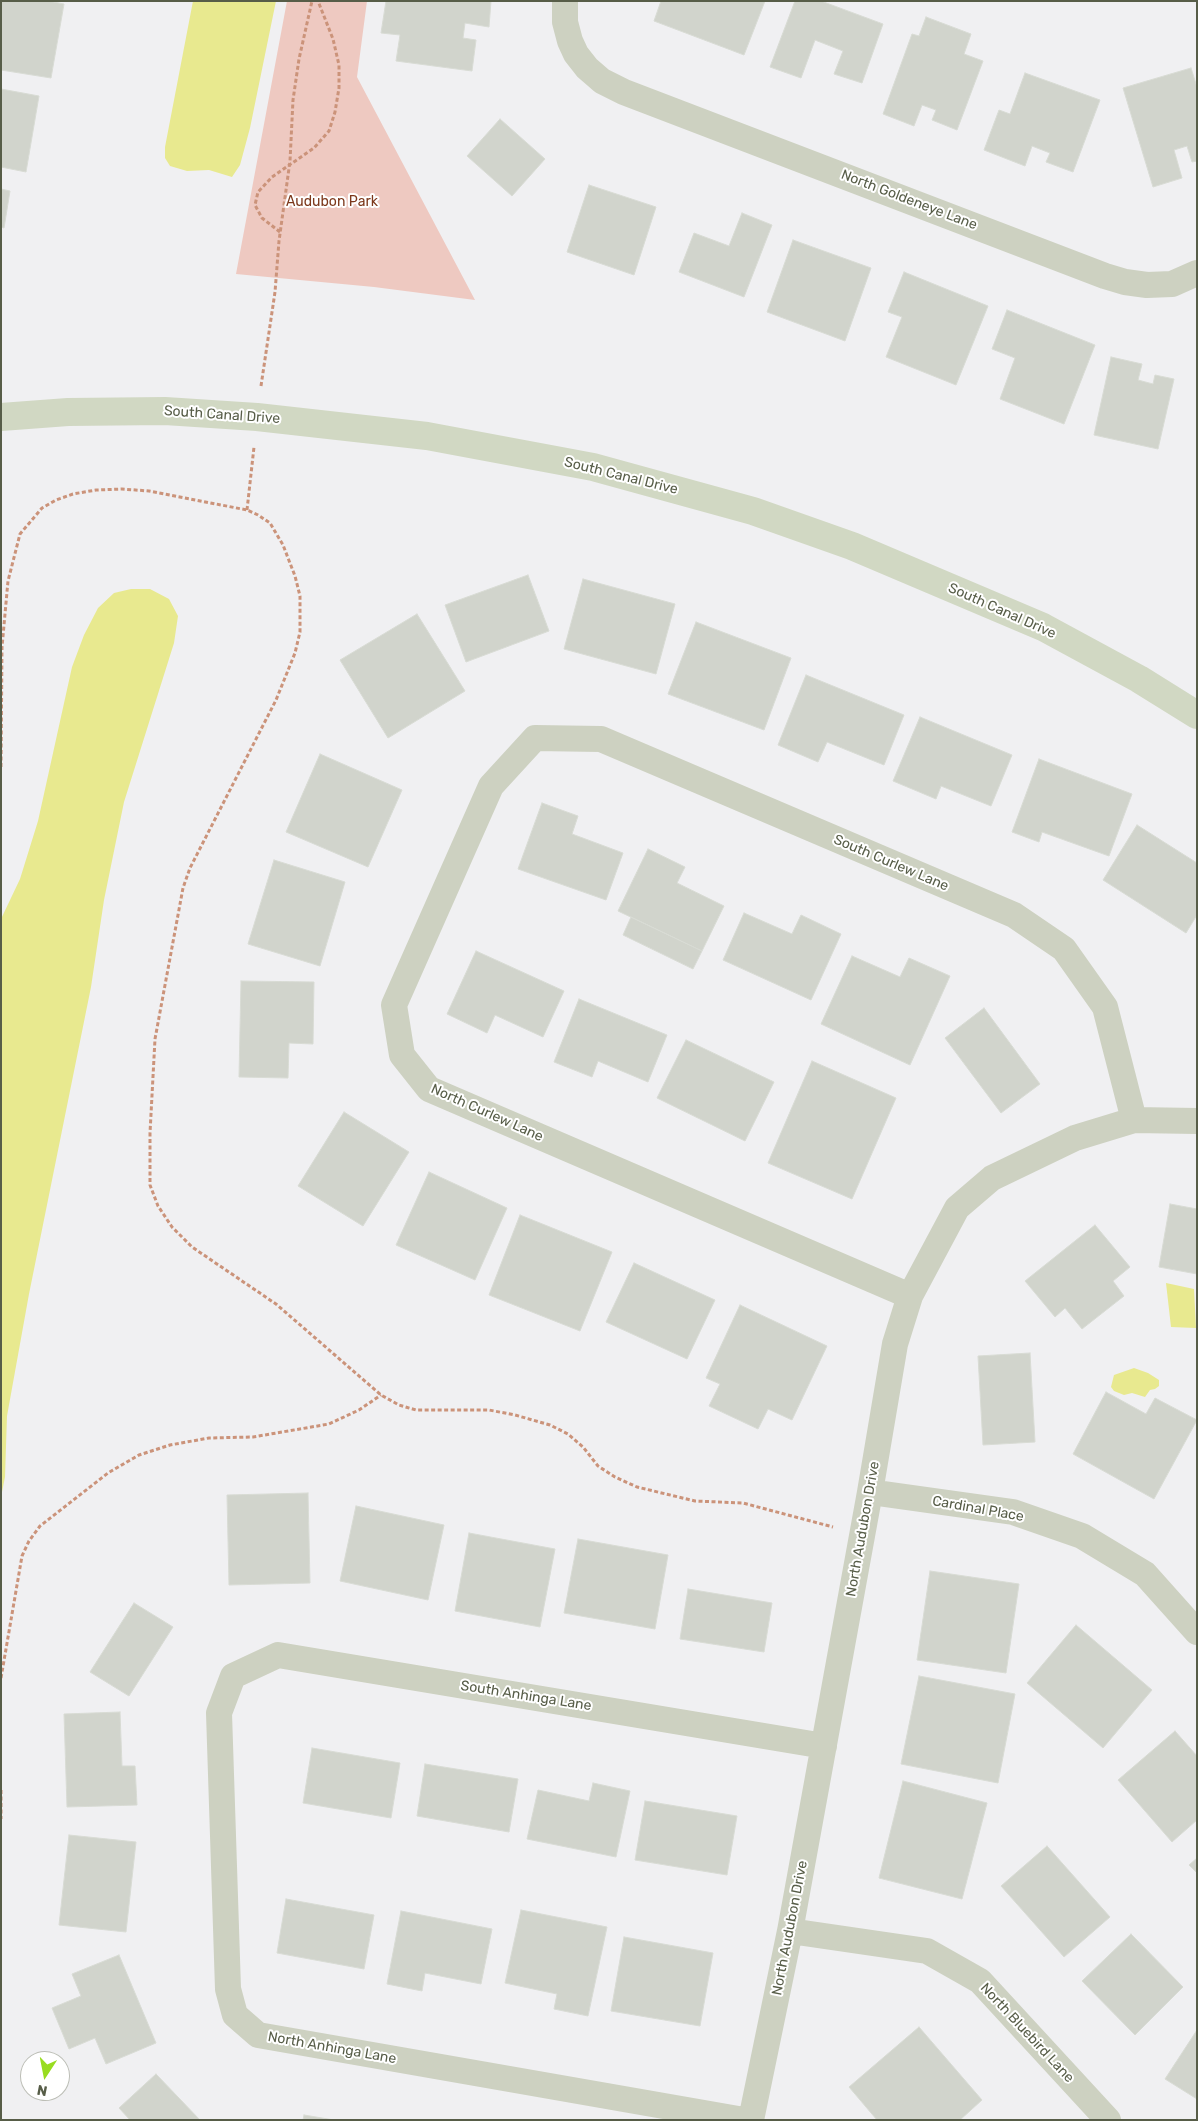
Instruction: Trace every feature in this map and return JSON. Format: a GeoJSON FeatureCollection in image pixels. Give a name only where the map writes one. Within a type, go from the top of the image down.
{"type":"FeatureCollection","features":[{"type":"Feature","properties":{"kind":"street","name":"North Goldeneye Lane"},"geometry":{"type":"LineString","coordinates":[[565,1],[565,22],[576,54],[586,68],[602,81],[624,92],[1105,276],[1125,282],[1172,284],[1197,273]]}},
{"type":"Feature","properties":{"kind":"street","name":"South Canal Drive"},"geometry":{"type":"LineString","coordinates":[[1,417],[68,412],[165,411],[257,416],[427,436],[593,467],[753,511],[852,546],[1042,628],[1139,679],[1197,715]]}},
{"type":"Feature","properties":{"kind":"street","name":"South Curlew Lane"},"geometry":{"type":"LineString","coordinates":[[535,738],[601,739],[1014,915],[1064,949],[1105,1007],[1134,1120]]}},
{"type":"Feature","properties":{"kind":"street","name":"North Curlew Lane"},"geometry":{"type":"LineString","coordinates":[[535,738],[491,786],[394,1005],[402,1055],[429,1089],[910,1296]]}},
{"type":"Feature","properties":{"kind":"street","name":"North Audubon Drive"},"geometry":{"type":"LineString","coordinates":[[752,2120],[824,1746],[870,1492],[894,1344],[910,1296],[957,1208],[992,1178],[1075,1138],[1134,1120],[1197,1121]]}},
{"type":"Feature","properties":{"kind":"street","name":"Cardinal Place"},"geometry":{"type":"LineString","coordinates":[[870,1492],[1013,1512],[1082,1536],[1145,1574],[1197,1632]]}},
{"type":"Feature","properties":{"kind":"street","name":"South Anhinga Lane"},"geometry":{"type":"LineString","coordinates":[[233,1676],[278,1655],[824,1746]]}},
{"type":"Feature","properties":{"kind":"street","name":"North Anhinga Lane"},"geometry":{"type":"LineString","coordinates":[[233,1676],[219,1713],[228,1989],[235,2015],[258,2035],[744,2120]]}},
{"type":"Feature","properties":{"kind":"street","name":"North Bluebird Lane"},"geometry":{"type":"LineString","coordinates":[[790,1930],[927,1951],[980,1981],[1108,2120]]}},
{"type":"Feature","properties":{"kind":"path"},"geometry":{"type":"LineString","coordinates":[[260,390],[276,292],[280,232],[289,165],[293,100],[299,59],[312,1]]}},
{"type":"Feature","properties":{"kind":"path"},"geometry":{"type":"LineString","coordinates":[[280,232],[262,218],[255,205],[258,192],[272,177],[314,148],[329,131],[335,112],[339,88],[339,65],[333,39],[318,1]]}},
{"type":"Feature","properties":{"kind":"path"},"geometry":{"type":"LineString","coordinates":[[247,510],[254,444]]}},
{"type":"Feature","properties":{"kind":"path"},"geometry":{"type":"LineString","coordinates":[[1,767],[4,611],[13,555],[20,534],[42,508],[56,500],[96,490],[149,491],[247,510],[270,523],[283,545],[295,576],[300,596],[300,632],[296,653],[276,700],[190,868],[183,888],[155,1039],[150,1133],[150,1184],[158,1206],[172,1227],[192,1247],[276,1304],[381,1395],[416,1410],[489,1410],[550,1425],[568,1434],[583,1446],[598,1466],[614,1477],[637,1487],[696,1501],[744,1503],[839,1528]]}},
{"type":"Feature","properties":{"kind":"path"},"geometry":{"type":"LineString","coordinates":[[1,1678],[22,1556],[29,1541],[40,1526],[108,1473],[139,1455],[170,1445],[209,1438],[253,1437],[330,1424],[359,1410],[381,1395]]}},
{"type":"Feature","properties":{"kind":"path"},"geometry":{"type":"LineString","coordinates":[[1,1790],[1,1819]]}},
{"type":"Feature","properties":{"kind":"green space","name":"Audubon Park"},"geometry":{"type":"Polygon","coordinates":[[[287,1],[367,1],[357,77],[475,300],[374,287],[236,274],[287,1]]]}},
{"type":"Feature","properties":{"kind":"shaded area"},"geometry":{"type":"Polygon","coordinates":[[[193,1],[276,1],[250,128],[240,165],[232,177],[209,170],[187,171],[170,166],[165,158],[165,147],[193,1]]]}},
{"type":"Feature","properties":{"kind":"shaded area"},"geometry":{"type":"Polygon","coordinates":[[[131,589],[150,589],[169,599],[178,616],[174,643],[124,802],[104,900],[91,987],[29,1294],[7,1416],[5,1477],[1,1497],[1,919],[20,879],[38,821],[72,667],[84,635],[98,608],[114,593],[131,589]]]}},
{"type":"Feature","properties":{"kind":"shaded area"},"geometry":{"type":"Polygon","coordinates":[[[1166,1283],[1194,1289],[1196,1328],[1171,1327],[1166,1283]]]}},
{"type":"Feature","properties":{"kind":"shaded area"},"geometry":{"type":"Polygon","coordinates":[[[1134,1368],[1148,1373],[1159,1380],[1159,1386],[1150,1390],[1145,1397],[1132,1393],[1124,1395],[1114,1391],[1111,1387],[1114,1375],[1134,1368]]]}},
{"type":"Feature","properties":{"kind":"building"},"geometry":{"type":"Polygon","coordinates":[[[1,1],[48,1],[64,4],[51,78],[1,70],[1,1]]]}},
{"type":"Feature","properties":{"kind":"building"},"geometry":{"type":"Polygon","coordinates":[[[386,1],[491,1],[489,27],[465,23],[463,38],[476,40],[472,71],[396,61],[400,35],[381,33],[386,1]]]}},
{"type":"Feature","properties":{"kind":"building"},"geometry":{"type":"Polygon","coordinates":[[[661,1],[765,1],[744,55],[654,21],[661,1]]]}},
{"type":"Feature","properties":{"kind":"building"},"geometry":{"type":"Polygon","coordinates":[[[795,1],[821,1],[883,24],[862,83],[834,74],[843,51],[815,40],[801,78],[770,67],[795,1]]]}},
{"type":"Feature","properties":{"kind":"building"},"geometry":{"type":"Polygon","coordinates":[[[926,17],[971,34],[964,54],[983,61],[957,130],[932,120],[936,110],[922,105],[914,126],[883,114],[912,34],[919,36],[926,17]]]}},
{"type":"Feature","properties":{"kind":"building"},"geometry":{"type":"Polygon","coordinates":[[[1191,68],[1197,87],[1197,161],[1192,162],[1187,146],[1174,150],[1182,178],[1153,187],[1123,88],[1191,68]]]}},
{"type":"Feature","properties":{"kind":"building"},"geometry":{"type":"Polygon","coordinates":[[[1025,73],[1100,100],[1073,172],[1046,162],[1050,153],[1032,146],[1025,166],[984,150],[999,110],[1010,114],[1025,73]]]}},
{"type":"Feature","properties":{"kind":"building"},"geometry":{"type":"Polygon","coordinates":[[[1,89],[39,96],[26,172],[1,167],[1,89]]]}},
{"type":"Feature","properties":{"kind":"building"},"geometry":{"type":"Polygon","coordinates":[[[500,119],[545,159],[512,196],[467,156],[500,119]]]}},
{"type":"Feature","properties":{"kind":"building"},"geometry":{"type":"Polygon","coordinates":[[[589,185],[656,207],[634,275],[567,252],[589,185]]]}},
{"type":"Feature","properties":{"kind":"building"},"geometry":{"type":"Polygon","coordinates":[[[1,189],[10,191],[4,228],[1,227],[1,189]]]}},
{"type":"Feature","properties":{"kind":"building"},"geometry":{"type":"Polygon","coordinates":[[[742,213],[772,225],[744,297],[679,272],[694,233],[729,246],[742,213]]]}},
{"type":"Feature","properties":{"kind":"building"},"geometry":{"type":"Polygon","coordinates":[[[793,240],[871,268],[845,341],[767,312],[793,240]]]}},
{"type":"Feature","properties":{"kind":"building"},"geometry":{"type":"Polygon","coordinates":[[[904,272],[988,306],[956,385],[886,357],[902,317],[888,312],[904,272]]]}},
{"type":"Feature","properties":{"kind":"building"},"geometry":{"type":"Polygon","coordinates":[[[1007,310],[1095,345],[1064,424],[1000,399],[1015,358],[992,349],[1007,310]]]}},
{"type":"Feature","properties":{"kind":"building"},"geometry":{"type":"Polygon","coordinates":[[[1111,357],[1142,364],[1138,380],[1153,384],[1155,375],[1174,379],[1158,449],[1094,435],[1111,357]]]}},
{"type":"Feature","properties":{"kind":"building"},"geometry":{"type":"Polygon","coordinates":[[[528,575],[549,631],[466,662],[445,605],[528,575]]]}},
{"type":"Feature","properties":{"kind":"building"},"geometry":{"type":"Polygon","coordinates":[[[583,579],[675,604],[656,674],[564,649],[583,579]]]}},
{"type":"Feature","properties":{"kind":"building"},"geometry":{"type":"Polygon","coordinates":[[[417,614],[465,691],[388,738],[340,660],[417,614]]]}},
{"type":"Feature","properties":{"kind":"building"},"geometry":{"type":"Polygon","coordinates":[[[696,622],[791,658],[764,730],[668,694],[696,622]]]}},
{"type":"Feature","properties":{"kind":"building"},"geometry":{"type":"Polygon","coordinates":[[[806,675],[904,715],[884,765],[827,742],[818,762],[778,745],[806,675]]]}},
{"type":"Feature","properties":{"kind":"building"},"geometry":{"type":"Polygon","coordinates":[[[920,717],[1012,755],[991,806],[941,786],[936,799],[893,781],[920,717]]]}},
{"type":"Feature","properties":{"kind":"building"},"geometry":{"type":"Polygon","coordinates":[[[320,754],[402,790],[368,867],[286,832],[320,754]]]}},
{"type":"Feature","properties":{"kind":"building"},"geometry":{"type":"Polygon","coordinates":[[[1039,759],[1132,794],[1109,856],[1042,832],[1039,842],[1012,832],[1039,759]]]}},
{"type":"Feature","properties":{"kind":"building"},"geometry":{"type":"Polygon","coordinates":[[[542,803],[578,816],[572,834],[623,853],[606,900],[518,869],[542,803]]]}},
{"type":"Feature","properties":{"kind":"building"},"geometry":{"type":"Polygon","coordinates":[[[1137,825],[1197,863],[1197,915],[1186,933],[1103,880],[1137,825]]]}},
{"type":"Feature","properties":{"kind":"building"},"geometry":{"type":"Polygon","coordinates":[[[648,849],[685,867],[677,883],[724,906],[702,951],[618,911],[648,849]]]}},
{"type":"Feature","properties":{"kind":"building"},"geometry":{"type":"Polygon","coordinates":[[[274,860],[345,882],[320,966],[248,944],[274,860]]]}},
{"type":"Feature","properties":{"kind":"building"},"geometry":{"type":"Polygon","coordinates":[[[744,913],[792,934],[801,915],[841,934],[811,1000],[723,960],[744,913]]]}},
{"type":"Feature","properties":{"kind":"building"},"geometry":{"type":"Polygon","coordinates":[[[631,917],[702,951],[693,969],[623,935],[631,917]]]}},
{"type":"Feature","properties":{"kind":"building"},"geometry":{"type":"Polygon","coordinates":[[[476,951],[564,991],[543,1037],[495,1015],[487,1033],[447,1014],[476,951]]]}},
{"type":"Feature","properties":{"kind":"building"},"geometry":{"type":"Polygon","coordinates":[[[852,956],[900,977],[909,958],[950,976],[910,1065],[821,1024],[852,956]]]}},
{"type":"Feature","properties":{"kind":"building"},"geometry":{"type":"Polygon","coordinates":[[[241,981],[314,982],[313,1044],[289,1043],[288,1078],[239,1077],[241,981]]]}},
{"type":"Feature","properties":{"kind":"building"},"geometry":{"type":"Polygon","coordinates":[[[579,999],[667,1035],[648,1082],[598,1061],[592,1077],[554,1062],[579,999]]]}},
{"type":"Feature","properties":{"kind":"building"},"geometry":{"type":"Polygon","coordinates":[[[984,1008],[1040,1084],[1001,1113],[945,1038],[984,1008]]]}},
{"type":"Feature","properties":{"kind":"building"},"geometry":{"type":"Polygon","coordinates":[[[686,1040],[774,1082],[745,1141],[657,1098],[686,1040]]]}},
{"type":"Feature","properties":{"kind":"building"},"geometry":{"type":"Polygon","coordinates":[[[812,1061],[896,1098],[852,1199],[768,1163],[812,1061]]]}},
{"type":"Feature","properties":{"kind":"building"},"geometry":{"type":"Polygon","coordinates":[[[344,1112],[409,1152],[363,1226],[298,1186],[344,1112]]]}},
{"type":"Feature","properties":{"kind":"building"},"geometry":{"type":"Polygon","coordinates":[[[429,1172],[507,1208],[475,1280],[396,1245],[429,1172]]]}},
{"type":"Feature","properties":{"kind":"building"},"geometry":{"type":"Polygon","coordinates":[[[1170,1204],[1197,1209],[1197,1274],[1159,1267],[1170,1204]]]}},
{"type":"Feature","properties":{"kind":"building"},"geometry":{"type":"Polygon","coordinates":[[[520,1215],[612,1252],[580,1331],[489,1295],[520,1215]]]}},
{"type":"Feature","properties":{"kind":"building"},"geometry":{"type":"Polygon","coordinates":[[[1095,1225],[1130,1267],[1113,1281],[1124,1296],[1082,1329],[1065,1308],[1055,1317],[1025,1281],[1095,1225]]]}},
{"type":"Feature","properties":{"kind":"building"},"geometry":{"type":"Polygon","coordinates":[[[634,1263],[715,1300],[687,1359],[606,1322],[634,1263]]]}},
{"type":"Feature","properties":{"kind":"building"},"geometry":{"type":"Polygon","coordinates":[[[740,1305],[827,1346],[792,1420],[768,1409],[758,1429],[709,1406],[720,1384],[706,1378],[740,1305]]]}},
{"type":"Feature","properties":{"kind":"building"},"geometry":{"type":"Polygon","coordinates":[[[1030,1353],[1035,1442],[983,1445],[978,1356],[1030,1353]]]}},
{"type":"Feature","properties":{"kind":"building"},"geometry":{"type":"Polygon","coordinates":[[[1106,1392],[1146,1414],[1155,1398],[1197,1420],[1154,1499],[1073,1454],[1106,1392]]]}},
{"type":"Feature","properties":{"kind":"building"},"geometry":{"type":"Polygon","coordinates":[[[308,1493],[310,1583],[229,1585],[227,1495],[308,1493]]]}},
{"type":"Feature","properties":{"kind":"building"},"geometry":{"type":"Polygon","coordinates":[[[356,1506],[444,1525],[428,1600],[340,1581],[356,1506]]]}},
{"type":"Feature","properties":{"kind":"building"},"geometry":{"type":"Polygon","coordinates":[[[469,1533],[555,1549],[540,1627],[455,1611],[469,1533]]]}},
{"type":"Feature","properties":{"kind":"building"},"geometry":{"type":"Polygon","coordinates":[[[578,1539],[668,1555],[655,1629],[564,1613],[578,1539]]]}},
{"type":"Feature","properties":{"kind":"building"},"geometry":{"type":"Polygon","coordinates":[[[930,1571],[1019,1584],[1006,1673],[917,1660],[930,1571]]]}},
{"type":"Feature","properties":{"kind":"building"},"geometry":{"type":"Polygon","coordinates":[[[688,1589],[772,1603],[764,1652],[680,1639],[688,1589]]]}},
{"type":"Feature","properties":{"kind":"building"},"geometry":{"type":"Polygon","coordinates":[[[134,1603],[173,1627],[129,1696],[90,1672],[134,1603]]]}},
{"type":"Feature","properties":{"kind":"building"},"geometry":{"type":"Polygon","coordinates":[[[1076,1625],[1152,1690],[1103,1748],[1027,1683],[1076,1625]]]}},
{"type":"Feature","properties":{"kind":"building"},"geometry":{"type":"Polygon","coordinates":[[[919,1676],[1015,1694],[998,1783],[901,1764],[919,1676]]]}},
{"type":"Feature","properties":{"kind":"building"},"geometry":{"type":"Polygon","coordinates":[[[120,1712],[122,1766],[135,1766],[137,1805],[67,1807],[64,1714],[120,1712]]]}},
{"type":"Feature","properties":{"kind":"building"},"geometry":{"type":"Polygon","coordinates":[[[1175,1731],[1197,1756],[1197,1820],[1172,1842],[1118,1780],[1175,1731]]]}},
{"type":"Feature","properties":{"kind":"building"},"geometry":{"type":"Polygon","coordinates":[[[312,1748],[400,1763],[391,1818],[303,1803],[312,1748]]]}},
{"type":"Feature","properties":{"kind":"building"},"geometry":{"type":"Polygon","coordinates":[[[425,1764],[518,1779],[509,1832],[417,1816],[425,1764]]]}},
{"type":"Feature","properties":{"kind":"building"},"geometry":{"type":"Polygon","coordinates":[[[903,1781],[987,1803],[962,1899],[879,1878],[903,1781]]]}},
{"type":"Feature","properties":{"kind":"building"},"geometry":{"type":"Polygon","coordinates":[[[593,1783],[630,1791],[616,1857],[527,1839],[538,1790],[589,1801],[593,1783]]]}},
{"type":"Feature","properties":{"kind":"building"},"geometry":{"type":"Polygon","coordinates":[[[645,1801],[737,1816],[727,1875],[635,1860],[645,1801]]]}},
{"type":"Feature","properties":{"kind":"building"},"geometry":{"type":"Polygon","coordinates":[[[69,1835],[136,1842],[126,1932],[59,1925],[69,1835]]]}},
{"type":"Feature","properties":{"kind":"building"},"geometry":{"type":"Polygon","coordinates":[[[1047,1846],[1110,1917],[1064,1957],[1001,1886],[1047,1846]]]}},
{"type":"Feature","properties":{"kind":"building"},"geometry":{"type":"Polygon","coordinates":[[[1197,1858],[1197,1873],[1189,1865],[1197,1858]]]}},
{"type":"Feature","properties":{"kind":"building"},"geometry":{"type":"Polygon","coordinates":[[[286,1899],[374,1915],[364,1969],[277,1953],[286,1899]]]}},
{"type":"Feature","properties":{"kind":"building"},"geometry":{"type":"Polygon","coordinates":[[[521,1910],[607,1927],[588,2016],[554,2009],[557,1994],[505,1983],[521,1910]]]}},
{"type":"Feature","properties":{"kind":"building"},"geometry":{"type":"Polygon","coordinates":[[[401,1911],[492,1929],[481,1984],[425,1973],[422,1991],[387,1984],[401,1911]]]}},
{"type":"Feature","properties":{"kind":"building"},"geometry":{"type":"Polygon","coordinates":[[[1131,1934],[1183,1987],[1135,2035],[1082,1981],[1131,1934]]]}},
{"type":"Feature","properties":{"kind":"building"},"geometry":{"type":"Polygon","coordinates":[[[624,1937],[713,1953],[700,2026],[611,2011],[624,1937]]]}},
{"type":"Feature","properties":{"kind":"building"},"geometry":{"type":"Polygon","coordinates":[[[119,1955],[156,2043],[106,2064],[95,2038],[69,2049],[52,2008],[81,1996],[72,1974],[119,1955]]]}},
{"type":"Feature","properties":{"kind":"building"},"geometry":{"type":"Polygon","coordinates":[[[919,2027],[982,2100],[960,2120],[877,2120],[849,2087],[919,2027]]]}},
{"type":"Feature","properties":{"kind":"building"},"geometry":{"type":"Polygon","coordinates":[[[1197,2030],[1197,2099],[1165,2079],[1197,2030]]]}},
{"type":"Feature","properties":{"kind":"building"},"geometry":{"type":"Polygon","coordinates":[[[156,2074],[200,2120],[130,2120],[119,2108],[156,2074]]]}},
{"type":"Feature","properties":{"kind":"building"},"geometry":{"type":"Polygon","coordinates":[[[304,2115],[334,2120],[303,2120],[304,2115]]]}}]}
